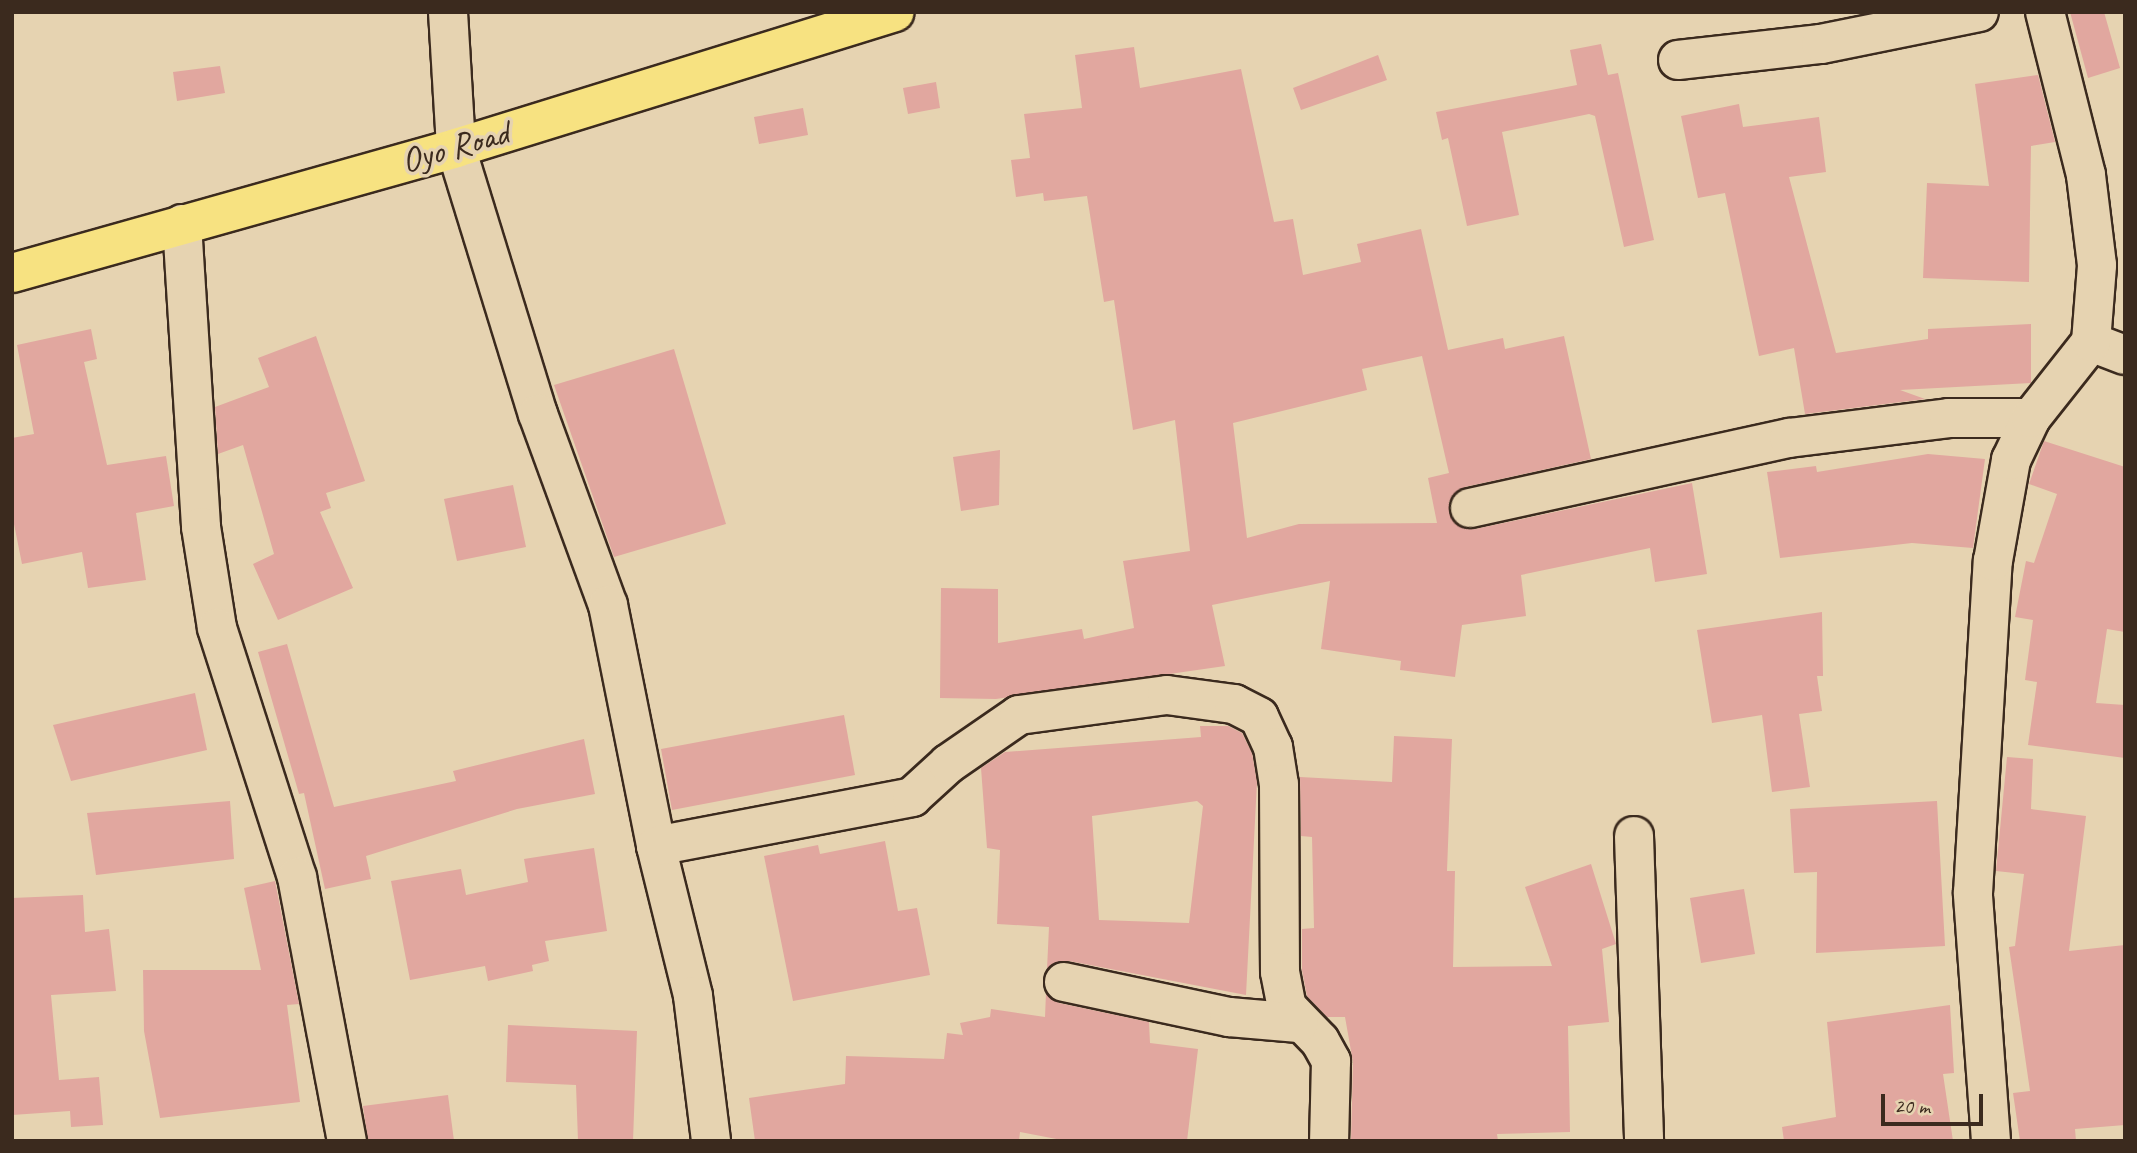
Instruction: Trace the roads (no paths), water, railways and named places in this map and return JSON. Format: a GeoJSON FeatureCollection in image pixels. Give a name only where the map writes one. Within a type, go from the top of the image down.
{"type":"FeatureCollection","features":[{"type":"Feature","properties":{"kind":"highway","name":"Oyo Road"},"geometry":{"type":"LineString","coordinates":[[12,273],[456,148],[890,13]]}},
{"type":"Feature","properties":{"kind":"street"},"geometry":{"type":"LineString","coordinates":[[448,12],[456,148],[538,414],[608,606],[656,846],[693,996],[711,1141]]}},
{"type":"Feature","properties":{"kind":"street"},"geometry":{"type":"LineString","coordinates":[[1678,60],[1821,44],[1979,12]]}},
{"type":"Feature","properties":{"kind":"street"},"geometry":{"type":"LineString","coordinates":[[1991,1141],[1973,893],[1993,561],[2011,460],[2031,418],[2108,348],[2086,175],[2045,12]]}},
{"type":"Feature","properties":{"kind":"street"},"geometry":{"type":"LineString","coordinates":[[182,224],[201,527],[217,628],[297,877],[347,1141]]}},
{"type":"Feature","properties":{"kind":"street"},"geometry":{"type":"LineString","coordinates":[[1470,508],[1789,438],[1949,418],[2031,418]]}},
{"type":"Feature","properties":{"kind":"street"},"geometry":{"type":"LineString","coordinates":[[656,846],[912,797],[948,764],[1019,715],[1167,695],[1234,705],[1259,717],[1273,747],[1279,784],[1280,972],[1287,1007],[1299,1023],[1320,1041],[1331,1061],[1329,1141]]}},
{"type":"Feature","properties":{"kind":"street"},"geometry":{"type":"LineString","coordinates":[[1634,836],[1644,1141]]}},
{"type":"Feature","properties":{"kind":"street"},"geometry":{"type":"LineString","coordinates":[[1064,982],[1229,1017],[1299,1023]]}}]}
